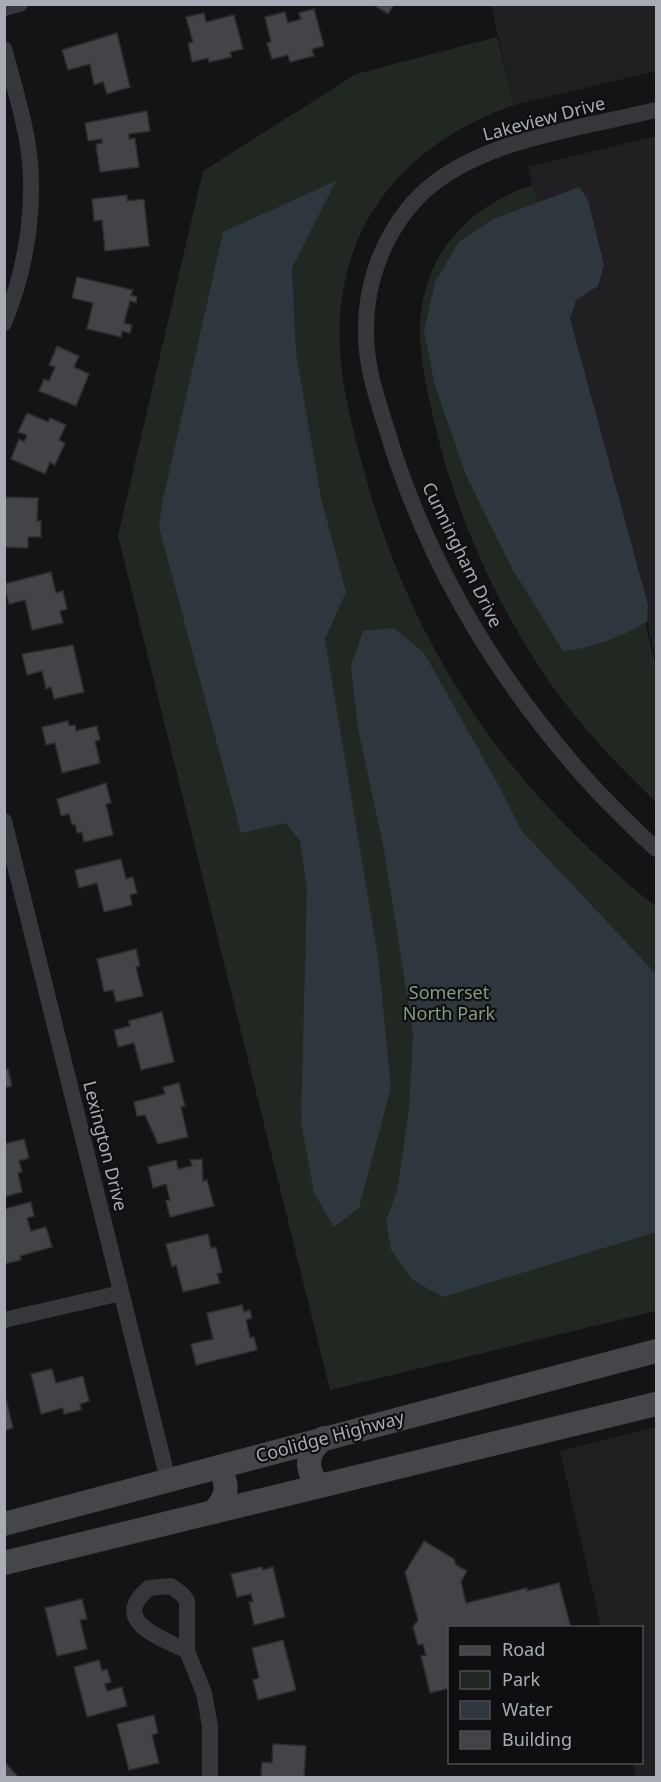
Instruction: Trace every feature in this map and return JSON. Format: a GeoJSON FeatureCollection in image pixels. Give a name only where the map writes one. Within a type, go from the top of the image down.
{"type":"FeatureCollection","features":[{"type":"Feature","properties":{"kind":"main road","name":"Coolidge Highway"},"geometry":{"type":"LineString","coordinates":[[4,1524],[657,1351]]}},
{"type":"Feature","properties":{"kind":"main road"},"geometry":{"type":"LineString","coordinates":[[4,1563],[657,1404]]}},
{"type":"Feature","properties":{"kind":"main road"},"geometry":{"type":"LineString","coordinates":[[319,1486],[310,1473],[308,1459],[311,1450],[324,1438]]}},
{"type":"Feature","properties":{"kind":"main road"},"geometry":{"type":"LineString","coordinates":[[213,1512],[225,1499],[226,1483],[219,1467]]}},
{"type":"Feature","properties":{"kind":"street"},"geometry":{"type":"LineString","coordinates":[[4,8],[20,4]]}},
{"type":"Feature","properties":{"kind":"street"},"geometry":{"type":"LineString","coordinates":[[4,49],[26,135],[31,179],[29,228],[19,282],[4,323]]}},
{"type":"Feature","properties":{"kind":"street","name":"Lakeview Drive"},"geometry":{"type":"LineString","coordinates":[[446,175],[482,155],[510,146],[657,110]]}},
{"type":"Feature","properties":{"kind":"street","name":"Cunningham Drive"},"geometry":{"type":"LineString","coordinates":[[446,175],[421,196],[396,226],[373,275],[367,304],[367,357],[395,458],[461,606],[501,668],[573,765],[610,805],[657,849]]}},
{"type":"Feature","properties":{"kind":"street","name":"Lexington Drive"},"geometry":{"type":"LineString","coordinates":[[4,820],[168,1480]]}},
{"type":"Feature","properties":{"kind":"street"},"geometry":{"type":"LineString","coordinates":[[4,1320],[121,1293]]}},
{"type":"Feature","properties":{"kind":"street"},"geometry":{"type":"LineString","coordinates":[[187,1651],[199,1677],[208,1711],[212,1746],[210,1778]]}},
{"type":"Feature","properties":{"kind":"shaded area"},"geometry":{"type":"Polygon","coordinates":[[[491,5],[656,5],[656,71],[514,105],[491,5]]]}},
{"type":"Feature","properties":{"kind":"shaded area"},"geometry":{"type":"Polygon","coordinates":[[[656,136],[656,659],[528,167],[656,136]]]}},
{"type":"Feature","properties":{"kind":"shaded area"},"geometry":{"type":"Polygon","coordinates":[[[656,1427],[656,1777],[636,1777],[633,1764],[643,1764],[643,1626],[601,1626],[560,1451],[656,1427]]]}},
{"type":"Feature","properties":{"kind":"green space","name":"Somerset North Park"},"geometry":{"type":"Polygon","coordinates":[[[497,37],[514,105],[474,122],[439,143],[408,168],[382,197],[362,230],[348,267],[341,307],[341,365],[355,439],[385,538],[413,606],[448,672],[488,734],[526,782],[566,826],[656,907],[656,1311],[330,1390],[118,536],[203,171],[356,74],[497,37]]]}},
{"type":"Feature","properties":{"kind":"green space"},"geometry":{"type":"Polygon","coordinates":[[[533,185],[656,666],[656,802],[578,720],[538,665],[520,635],[487,573],[460,509],[439,442],[428,394],[421,352],[421,310],[430,276],[439,257],[463,226],[478,213],[514,192],[533,185]]]}},
{"type":"Feature","properties":{"kind":"water"},"geometry":{"type":"Polygon","coordinates":[[[336,181],[292,268],[296,353],[321,498],[346,592],[325,639],[378,957],[391,1087],[359,1208],[334,1227],[314,1193],[301,1121],[307,889],[300,841],[286,823],[241,833],[159,527],[162,504],[223,232],[336,181]]]}},
{"type":"Feature","properties":{"kind":"water"},"geometry":{"type":"Polygon","coordinates":[[[579,187],[588,200],[604,265],[598,286],[576,300],[570,319],[648,605],[647,622],[638,627],[595,645],[563,651],[512,568],[466,475],[435,386],[424,331],[435,282],[459,242],[493,219],[579,187]]]}},
{"type":"Feature","properties":{"kind":"water"},"geometry":{"type":"Polygon","coordinates":[[[394,628],[424,653],[499,786],[521,830],[656,974],[656,1232],[443,1297],[413,1280],[391,1250],[386,1221],[397,1191],[409,1110],[413,1033],[384,850],[358,728],[351,665],[363,631],[394,628]]]}},
{"type":"Feature","properties":{"kind":"building"},"geometry":{"type":"Polygon","coordinates":[[[372,4],[394,4],[388,14],[372,4]]]}},
{"type":"Feature","properties":{"kind":"building"},"geometry":{"type":"Polygon","coordinates":[[[314,9],[324,46],[312,49],[314,56],[290,62],[288,55],[272,59],[267,43],[271,42],[265,17],[285,12],[288,23],[301,19],[299,13],[314,9]]]}},
{"type":"Feature","properties":{"kind":"building"},"geometry":{"type":"Polygon","coordinates":[[[204,13],[206,22],[234,15],[243,49],[230,52],[232,57],[209,62],[208,58],[192,62],[188,43],[193,42],[186,17],[204,13]]]}},
{"type":"Feature","properties":{"kind":"building"},"geometry":{"type":"Polygon","coordinates":[[[117,33],[130,87],[107,94],[103,82],[94,85],[90,64],[68,70],[62,50],[117,33]]]}},
{"type":"Feature","properties":{"kind":"building"},"geometry":{"type":"Polygon","coordinates":[[[147,111],[150,131],[129,134],[129,139],[135,138],[139,167],[100,172],[96,144],[102,143],[102,139],[88,141],[85,123],[147,111]]]}},
{"type":"Feature","properties":{"kind":"building"},"geometry":{"type":"Polygon","coordinates":[[[127,195],[127,201],[144,199],[149,246],[105,251],[102,220],[94,221],[92,199],[127,195]]]}},
{"type":"Feature","properties":{"kind":"building"},"geometry":{"type":"Polygon","coordinates":[[[77,277],[133,290],[131,295],[137,297],[136,303],[130,301],[124,323],[132,325],[130,333],[122,331],[121,337],[87,329],[93,303],[72,298],[77,277]]]}},
{"type":"Feature","properties":{"kind":"building"},"geometry":{"type":"Polygon","coordinates":[[[57,346],[79,356],[74,367],[89,374],[76,406],[39,391],[44,379],[49,381],[55,367],[49,365],[57,346]]]}},
{"type":"Feature","properties":{"kind":"building"},"geometry":{"type":"Polygon","coordinates":[[[27,413],[48,422],[50,418],[66,425],[59,440],[65,443],[55,465],[50,462],[45,474],[11,459],[19,439],[24,442],[27,435],[18,432],[27,413]]]}},
{"type":"Feature","properties":{"kind":"building"},"geometry":{"type":"Polygon","coordinates":[[[4,497],[38,498],[37,521],[41,521],[41,537],[28,537],[28,548],[4,547],[4,497]]]}},
{"type":"Feature","properties":{"kind":"building"},"geometry":{"type":"Polygon","coordinates":[[[51,572],[56,593],[63,591],[67,609],[60,611],[63,623],[32,630],[25,600],[9,604],[4,584],[51,572]]]}},
{"type":"Feature","properties":{"kind":"building"},"geometry":{"type":"Polygon","coordinates":[[[73,645],[84,692],[54,699],[51,687],[46,689],[42,671],[27,675],[22,654],[73,645]]]}},
{"type":"Feature","properties":{"kind":"building"},"geometry":{"type":"Polygon","coordinates":[[[68,721],[69,726],[75,725],[76,731],[97,726],[100,740],[95,741],[100,763],[62,773],[55,743],[46,745],[42,727],[68,721]]]}},
{"type":"Feature","properties":{"kind":"building"},"geometry":{"type":"Polygon","coordinates":[[[106,783],[111,803],[106,804],[113,835],[84,842],[82,832],[77,833],[69,814],[61,816],[57,799],[106,783]]]}},
{"type":"Feature","properties":{"kind":"building"},"geometry":{"type":"Polygon","coordinates":[[[121,859],[126,879],[133,877],[137,893],[130,895],[132,905],[104,912],[97,883],[79,888],[75,870],[121,859]]]}},
{"type":"Feature","properties":{"kind":"building"},"geometry":{"type":"Polygon","coordinates":[[[136,949],[140,966],[136,967],[143,996],[116,1002],[113,990],[104,992],[97,959],[136,949]]]}},
{"type":"Feature","properties":{"kind":"building"},"geometry":{"type":"Polygon","coordinates":[[[162,1012],[174,1062],[141,1070],[134,1043],[118,1047],[114,1030],[130,1026],[128,1021],[162,1012]]]}},
{"type":"Feature","properties":{"kind":"building"},"geometry":{"type":"Polygon","coordinates":[[[8,1069],[12,1086],[4,1088],[4,1070],[8,1069]]]}},
{"type":"Feature","properties":{"kind":"building"},"geometry":{"type":"Polygon","coordinates":[[[179,1083],[185,1106],[181,1107],[188,1137],[158,1144],[145,1115],[137,1116],[134,1102],[165,1094],[163,1087],[179,1083]]]}},
{"type":"Feature","properties":{"kind":"building"},"geometry":{"type":"Polygon","coordinates":[[[24,1139],[29,1158],[19,1161],[22,1172],[18,1173],[22,1192],[4,1197],[4,1144],[24,1139]]]}},
{"type":"Feature","properties":{"kind":"building"},"geometry":{"type":"Polygon","coordinates":[[[202,1159],[203,1181],[207,1180],[214,1206],[170,1217],[166,1201],[170,1200],[166,1184],[153,1188],[148,1167],[176,1160],[178,1169],[192,1166],[190,1160],[202,1159]]]}},
{"type":"Feature","properties":{"kind":"building"},"geometry":{"type":"Polygon","coordinates":[[[31,1202],[34,1216],[27,1218],[31,1231],[46,1227],[52,1247],[20,1256],[21,1260],[4,1264],[4,1209],[31,1202]]]}},
{"type":"Feature","properties":{"kind":"building"},"geometry":{"type":"Polygon","coordinates":[[[208,1234],[211,1248],[216,1247],[222,1272],[217,1274],[220,1283],[183,1292],[176,1265],[172,1267],[166,1244],[208,1234]]]}},
{"type":"Feature","properties":{"kind":"building"},"geometry":{"type":"Polygon","coordinates":[[[242,1305],[244,1312],[250,1310],[252,1318],[246,1320],[250,1338],[254,1337],[257,1350],[196,1365],[191,1344],[213,1339],[207,1313],[242,1305]]]}},
{"type":"Feature","properties":{"kind":"building"},"geometry":{"type":"Polygon","coordinates":[[[52,1369],[56,1383],[83,1376],[89,1401],[80,1404],[81,1410],[64,1414],[63,1408],[41,1414],[31,1374],[52,1369]]]}},
{"type":"Feature","properties":{"kind":"building"},"geometry":{"type":"Polygon","coordinates":[[[6,1399],[13,1428],[4,1431],[4,1400],[6,1399]]]}},
{"type":"Feature","properties":{"kind":"building"},"geometry":{"type":"Polygon","coordinates":[[[424,1541],[454,1559],[456,1565],[467,1571],[461,1582],[466,1603],[527,1588],[527,1591],[559,1583],[570,1626],[448,1626],[448,1688],[430,1693],[421,1656],[426,1655],[423,1644],[418,1645],[413,1627],[418,1620],[405,1572],[424,1541]]]}},
{"type":"Feature","properties":{"kind":"building"},"geometry":{"type":"Polygon","coordinates":[[[262,1567],[263,1570],[273,1567],[285,1617],[254,1625],[249,1602],[253,1602],[251,1594],[237,1597],[231,1574],[262,1567]]]}},
{"type":"Feature","properties":{"kind":"building"},"geometry":{"type":"Polygon","coordinates":[[[82,1599],[87,1619],[80,1620],[87,1649],[57,1656],[45,1608],[82,1599]]]}},
{"type":"Feature","properties":{"kind":"building"},"geometry":{"type":"Polygon","coordinates":[[[283,1640],[296,1690],[258,1700],[253,1680],[259,1678],[252,1648],[283,1640]]]}},
{"type":"Feature","properties":{"kind":"building"},"geometry":{"type":"Polygon","coordinates":[[[99,1660],[102,1671],[107,1669],[111,1682],[105,1684],[107,1691],[122,1687],[127,1706],[87,1717],[74,1667],[99,1660]]]}},
{"type":"Feature","properties":{"kind":"building"},"geometry":{"type":"Polygon","coordinates":[[[154,1715],[158,1733],[152,1735],[159,1763],[129,1770],[117,1724],[154,1715]]]}},
{"type":"Feature","properties":{"kind":"building"},"geometry":{"type":"Polygon","coordinates":[[[273,1744],[306,1746],[304,1778],[261,1778],[262,1762],[272,1763],[273,1744]]]}},
{"type":"Feature","properties":{"kind":"building"},"geometry":{"type":"Polygon","coordinates":[[[4,1761],[19,1778],[4,1778],[4,1761]]]}}]}
